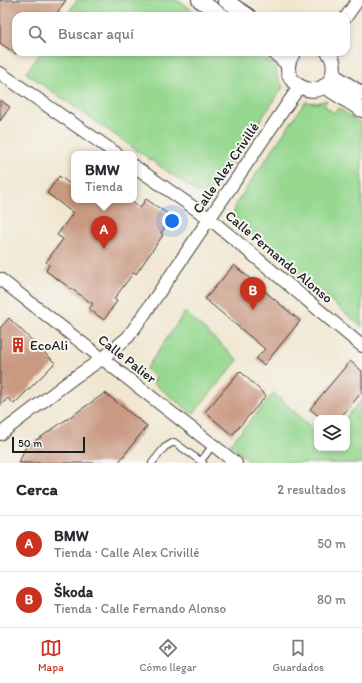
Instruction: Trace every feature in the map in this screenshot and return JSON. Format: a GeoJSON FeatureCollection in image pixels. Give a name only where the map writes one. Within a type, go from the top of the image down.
{"type":"FeatureCollection","features":[{"type":"Feature","properties":{"kind":"street"},"geometry":{"type":"LineString","coordinates":[[199,0],[217,12]]}},
{"type":"Feature","properties":{"kind":"street"},"geometry":{"type":"LineString","coordinates":[[225,0],[243,12]]}},
{"type":"Feature","properties":{"kind":"street"},"geometry":{"type":"LineString","coordinates":[[350,12],[358,0]]}},
{"type":"Feature","properties":{"kind":"street"},"geometry":{"type":"LineString","coordinates":[[291,58],[290,77],[299,87],[312,90],[324,86],[333,75],[334,67],[330,56]]}},
{"type":"Feature","properties":{"kind":"street"},"geometry":{"type":"LineString","coordinates":[[0,72],[113,151]]}},
{"type":"Feature","properties":{"kind":"street"},"geometry":{"type":"LineString","coordinates":[[333,75],[362,94]]}},
{"type":"Feature","properties":{"kind":"street"},"geometry":{"type":"LineString","coordinates":[[324,86],[362,110]]}},
{"type":"Feature","properties":{"kind":"street","name":"Calle Alex Crivillé"},"geometry":{"type":"LineString","coordinates":[[0,434],[102,359],[128,337],[144,316],[299,87]]}},
{"type":"Feature","properties":{"kind":"street","name":"Calle Fernando Alonso"},"geometry":{"type":"LineString","coordinates":[[137,168],[210,219],[362,346]]}},
{"type":"Feature","properties":{"kind":"street","name":"Calle Palier"},"geometry":{"type":"LineString","coordinates":[[0,279],[236,463]]}},
{"type":"Feature","properties":{"kind":"lane"},"geometry":{"type":"LineString","coordinates":[[152,463],[164,447],[174,442],[202,462],[213,445]]}},
{"type":"Feature","properties":{"kind":"green space"},"geometry":{"type":"Polygon","coordinates":[[[77,0],[177,0],[195,12],[69,12],[77,0]]]}},
{"type":"Feature","properties":{"kind":"green space"},"geometry":{"type":"Polygon","coordinates":[[[38,56],[261,56],[276,66],[277,76],[283,87],[213,190],[203,193],[197,192],[26,73],[38,56]]]}},
{"type":"Feature","properties":{"kind":"green space"},"geometry":{"type":"Polygon","coordinates":[[[327,100],[324,105],[334,113],[338,108],[362,124],[362,327],[237,222],[234,214],[235,205],[305,102],[317,103],[327,100]]]}},
{"type":"Feature","properties":{"kind":"green space"},"geometry":{"type":"Polygon","coordinates":[[[185,312],[238,360],[193,414],[153,383],[156,378],[146,369],[185,312]]]}},
{"type":"Feature","properties":{"kind":"green space"},"geometry":{"type":"Polygon","coordinates":[[[274,393],[314,430],[314,451],[350,451],[350,415],[349,415],[362,399],[362,463],[251,463],[230,444],[274,393]]]}},
{"type":"Feature","properties":{"kind":"building"},"geometry":{"type":"Polygon","coordinates":[[[0,0],[66,0],[58,12],[12,12],[12,51],[0,43],[0,0]]]}},
{"type":"Feature","properties":{"kind":"building"},"geometry":{"type":"Polygon","coordinates":[[[0,100],[10,107],[0,121],[0,100]]]}},
{"type":"Feature","properties":{"kind":"building"},"geometry":{"type":"Polygon","coordinates":[[[59,176],[71,185],[71,203],[133,203],[140,208],[146,199],[172,217],[161,233],[163,235],[136,274],[134,272],[114,299],[117,301],[104,320],[89,309],[93,304],[46,271],[49,265],[46,262],[63,239],[57,235],[73,213],[47,193],[59,176]]]}},
{"type":"Feature","properties":{"kind":"building"},"geometry":{"type":"Polygon","coordinates":[[[234,265],[300,321],[264,365],[256,359],[265,349],[205,299],[234,265]]]}},
{"type":"Feature","properties":{"kind":"building","name":"EcoAli"},"geometry":{"type":"Polygon","coordinates":[[[9,318],[55,363],[14,404],[8,398],[0,406],[0,328],[9,318]]]}},
{"type":"Feature","properties":{"kind":"building"},"geometry":{"type":"Polygon","coordinates":[[[350,361],[362,371],[362,392],[343,415],[317,415],[310,409],[350,361]]]}},
{"type":"Feature","properties":{"kind":"building"},"geometry":{"type":"Polygon","coordinates":[[[240,371],[266,396],[232,435],[205,412],[240,371]]]}},
{"type":"Feature","properties":{"kind":"building"},"geometry":{"type":"Polygon","coordinates":[[[105,393],[147,426],[118,463],[19,463],[25,448],[105,393]]]}},
{"type":"Feature","properties":{"kind":"place","name":"BMW"},"geometry":{"type":"Point","coordinates":[104,249]}},
{"type":"Feature","properties":{"kind":"place","name":"Škoda"},"geometry":{"type":"Point","coordinates":[253,310]}},
{"type":"Feature","properties":{"kind":"place","name":"EcoAli"},"geometry":{"type":"Point","coordinates":[18,345]}}]}
